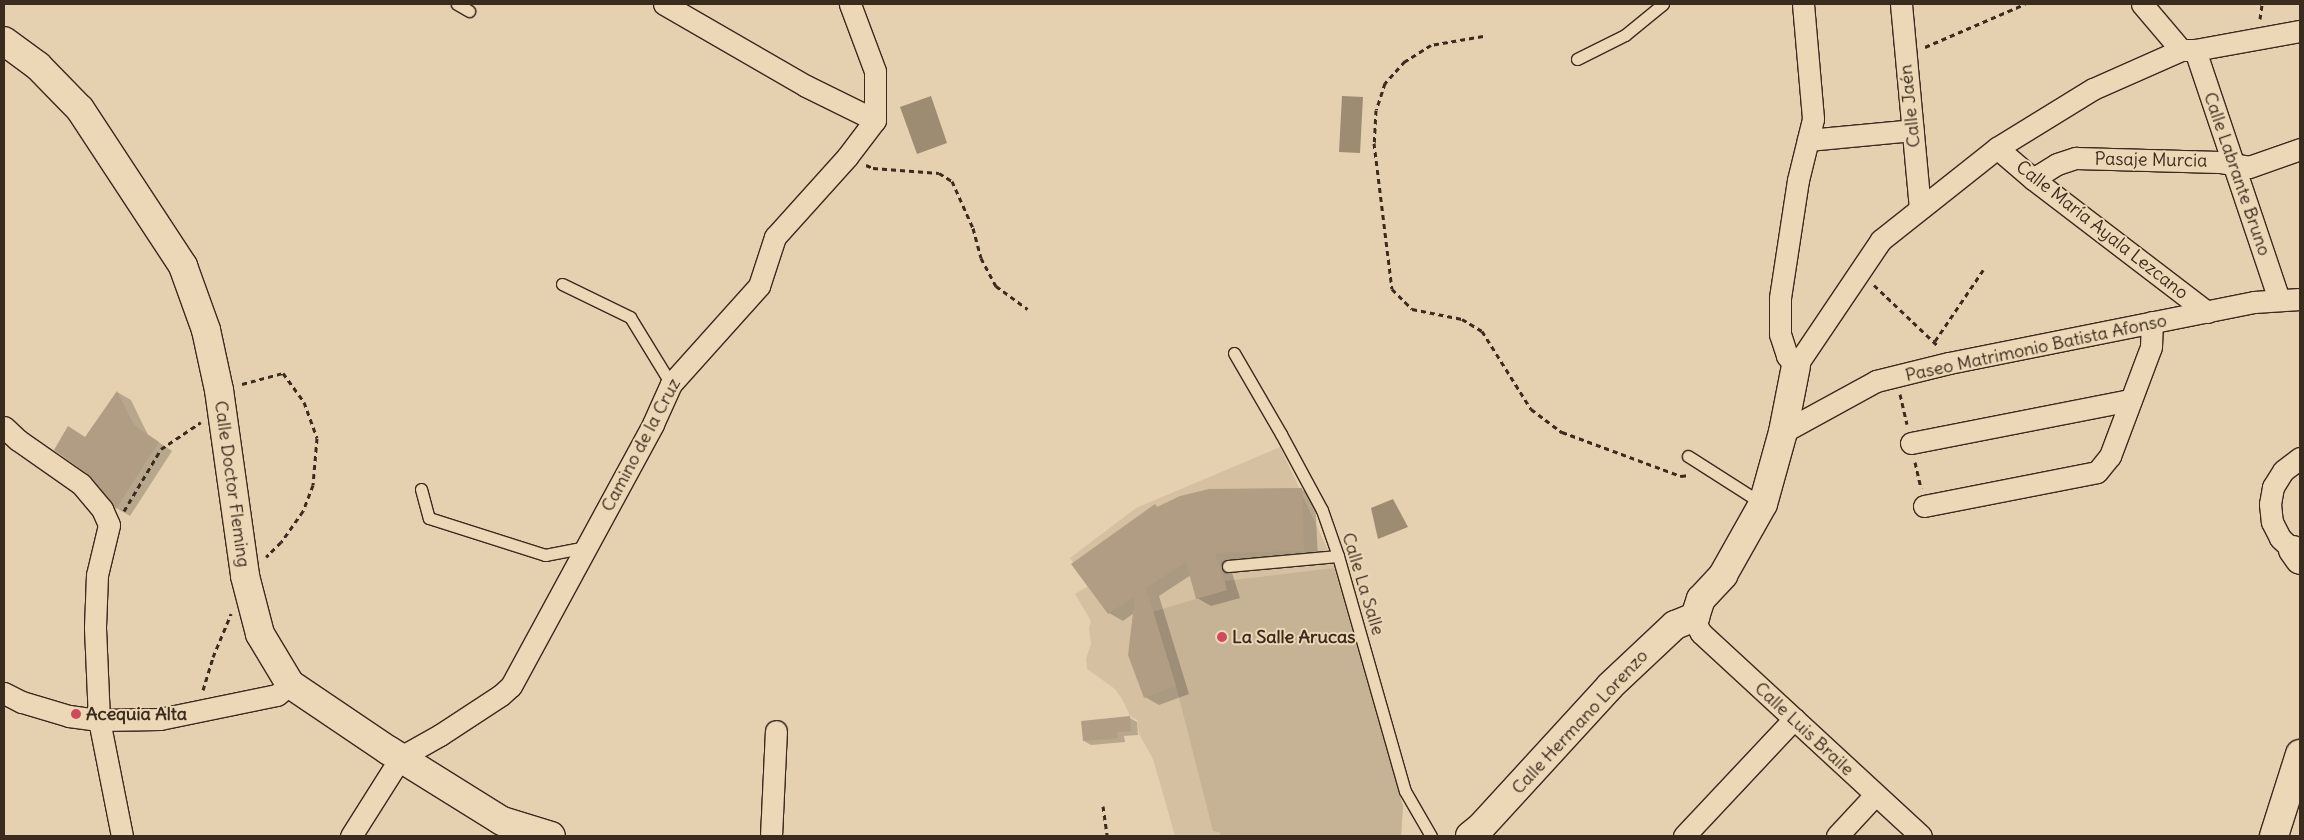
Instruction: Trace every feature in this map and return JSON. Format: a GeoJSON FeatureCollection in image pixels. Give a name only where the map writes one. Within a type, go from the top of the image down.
{"type":"FeatureCollection","features":[{"type":"Feature","properties":{"kind":"street"},"geometry":{"type":"LineString","coordinates":[[664,4],[806,86],[875,120],[875,71],[850,4]]}},
{"type":"Feature","properties":{"kind":"street"},"geometry":{"type":"LineString","coordinates":[[1796,366],[1787,356],[1780,334],[1780,298],[1798,180],[1813,119],[1803,4]]}},
{"type":"Feature","properties":{"kind":"street","name":"Calle Jaén"},"geometry":{"type":"LineString","coordinates":[[1901,4],[1920,208]]}},
{"type":"Feature","properties":{"kind":"street"},"geometry":{"type":"LineString","coordinates":[[2142,4],[2188,50]]}},
{"type":"Feature","properties":{"kind":"street"},"geometry":{"type":"LineString","coordinates":[[1695,617],[1701,600],[1723,575],[1763,504],[1783,432],[1796,366],[1881,240],[1997,148],[2093,89],[2188,50],[2300,31]]}},
{"type":"Feature","properties":{"kind":"street","name":"Calle Doctor Fleming"},"geometry":{"type":"LineString","coordinates":[[4,41],[38,66],[80,109],[184,266],[206,330],[220,401],[248,584],[260,634],[290,684],[401,758],[502,821],[551,836]]}},
{"type":"Feature","properties":{"kind":"street","name":"Calle Labrante Bruno"},"geometry":{"type":"LineString","coordinates":[[2188,50],[2234,165],[2279,299]]}},
{"type":"Feature","properties":{"kind":"street","name":"Camino de la Cruz"},"geometry":{"type":"LineString","coordinates":[[401,758],[440,735],[501,695],[511,686],[653,424],[671,384],[759,286],[775,237],[847,157],[875,120]]}},
{"type":"Feature","properties":{"kind":"street"},"geometry":{"type":"LineString","coordinates":[[1808,140],[1913,130]]}},
{"type":"Feature","properties":{"kind":"street","name":"Calle María Ayala Lezcano"},"geometry":{"type":"LineString","coordinates":[[1997,148],[2033,179],[2207,312]]}},
{"type":"Feature","properties":{"kind":"street","name":"Pasaje Murcia"},"geometry":{"type":"LineString","coordinates":[[2033,179],[2057,164],[2076,158],[2219,162],[2249,166],[2300,149]]}},
{"type":"Feature","properties":{"kind":"street"},"geometry":{"type":"LineString","coordinates":[[2173,320],[2186,295]]}},
{"type":"Feature","properties":{"kind":"street","name":"Paseo Matrimonio Batista Afonso"},"geometry":{"type":"LineString","coordinates":[[1783,432],[1876,381],[2152,322],[2173,320],[2279,299],[2300,299]]}},
{"type":"Feature","properties":{"kind":"street"},"geometry":{"type":"LineString","coordinates":[[1924,506],[2097,472],[2110,456],[2151,348],[2152,322]]}},
{"type":"Feature","properties":{"kind":"street"},"geometry":{"type":"LineString","coordinates":[[1912,443],[2131,400]]}},
{"type":"Feature","properties":{"kind":"street"},"geometry":{"type":"LineString","coordinates":[[4,427],[18,440],[81,484],[102,509],[110,526],[97,575],[95,628],[100,720],[122,836]]}},
{"type":"Feature","properties":{"kind":"street"},"geometry":{"type":"LineString","coordinates":[[2298,554],[2280,538],[2272,522],[2270,504],[2274,487],[2283,471],[2300,458]]}},
{"type":"Feature","properties":{"kind":"street","name":"Calle Luis Braile"},"geometry":{"type":"LineString","coordinates":[[1695,617],[1701,633],[1921,836]]}},
{"type":"Feature","properties":{"kind":"street","name":"Calle Hermano Lorenzo"},"geometry":{"type":"LineString","coordinates":[[1470,836],[1481,827],[1610,686],[1676,625],[1695,617]]}},
{"type":"Feature","properties":{"kind":"street"},"geometry":{"type":"LineString","coordinates":[[4,693],[22,702],[69,716],[100,720],[160,719],[276,695],[290,684]]}},
{"type":"Feature","properties":{"kind":"street"},"geometry":{"type":"LineString","coordinates":[[1684,836],[1794,719]]}},
{"type":"Feature","properties":{"kind":"street"},"geometry":{"type":"LineString","coordinates":[[771,836],[776,731]]}},
{"type":"Feature","properties":{"kind":"street"},"geometry":{"type":"LineString","coordinates":[[2274,836],[2300,754]]}},
{"type":"Feature","properties":{"kind":"street"},"geometry":{"type":"LineString","coordinates":[[351,836],[401,758]]}},
{"type":"Feature","properties":{"kind":"street"},"geometry":{"type":"LineString","coordinates":[[1838,836],[1875,795]]}},
{"type":"Feature","properties":{"kind":"lane"},"geometry":{"type":"LineString","coordinates":[[457,4],[469,11]]}},
{"type":"Feature","properties":{"kind":"lane"},"geometry":{"type":"LineString","coordinates":[[1577,59],[1625,35],[1663,4]]}},
{"type":"Feature","properties":{"kind":"lane"},"geometry":{"type":"LineString","coordinates":[[562,284],[630,316],[671,384]]}},
{"type":"Feature","properties":{"kind":"lane","name":"Calle La Salle"},"geometry":{"type":"LineString","coordinates":[[1234,353],[1322,510],[1338,556],[1405,791],[1431,836]]}},
{"type":"Feature","properties":{"kind":"lane"},"geometry":{"type":"LineString","coordinates":[[1688,456],[1763,504]]}},
{"type":"Feature","properties":{"kind":"lane"},"geometry":{"type":"LineString","coordinates":[[421,490],[429,518],[545,555],[586,547]]}},
{"type":"Feature","properties":{"kind":"lane"},"geometry":{"type":"LineString","coordinates":[[1228,566],[1338,556]]}},
{"type":"Feature","properties":{"kind":"path"},"geometry":{"type":"LineString","coordinates":[[1906,55],[2025,4]]}},
{"type":"Feature","properties":{"kind":"path"},"geometry":{"type":"LineString","coordinates":[[1483,36],[1431,45],[1405,61],[1385,83],[1376,110],[1374,143],[1392,290],[1412,309],[1462,318],[1482,331],[1531,409],[1562,432],[1681,476],[1715,473]]}},
{"type":"Feature","properties":{"kind":"path"},"geometry":{"type":"LineString","coordinates":[[847,157],[873,168],[939,173],[952,182],[973,228],[981,258],[996,286],[1028,309]]}},
{"type":"Feature","properties":{"kind":"path"},"geometry":{"type":"LineString","coordinates":[[1935,341],[1983,270]]}},
{"type":"Feature","properties":{"kind":"path"},"geometry":{"type":"LineString","coordinates":[[1860,272],[1935,341],[1949,364]]}},
{"type":"Feature","properties":{"kind":"path"},"geometry":{"type":"LineString","coordinates":[[110,526],[122,515],[161,449],[190,428],[220,401],[282,373],[304,402],[317,438],[313,485],[303,512],[241,596],[213,657],[202,693],[203,710]]}},
{"type":"Feature","properties":{"kind":"path"},"geometry":{"type":"LineString","coordinates":[[1103,806],[1107,836]]}},
{"type":"Feature","properties":{"kind":"shaded area"},"geometry":{"type":"Polygon","coordinates":[[[931,96],[947,143],[917,154],[900,107],[931,96]]]}},
{"type":"Feature","properties":{"kind":"shaded area"},"geometry":{"type":"Polygon","coordinates":[[[1342,96],[1363,97],[1360,153],[1339,152],[1342,96]]]}},
{"type":"Feature","properties":{"kind":"shaded area","name":"La Salle Arucas"},"geometry":{"type":"Polygon","coordinates":[[[1280,447],[1334,563],[1403,806],[1401,836],[1175,836],[1153,759],[1139,734],[1137,720],[1130,716],[1115,689],[1087,669],[1086,659],[1091,644],[1089,629],[1091,621],[1075,594],[1088,586],[1070,558],[1136,508],[1280,447]]]}},
{"type":"Feature","properties":{"kind":"shaded area"},"geometry":{"type":"Polygon","coordinates":[[[1393,499],[1408,527],[1378,539],[1371,508],[1393,499]]]}},
{"type":"Feature","properties":{"kind":"shaded area"},"geometry":{"type":"Polygon","coordinates":[[[1334,568],[1403,806],[1401,836],[1221,836],[1219,832],[1213,831],[1176,686],[1152,612],[1226,590],[1225,581],[1334,568]]]}},
{"type":"Feature","properties":{"kind":"building"},"geometry":{"type":"Polygon","coordinates":[[[117,391],[134,425],[159,442],[116,509],[90,476],[54,450],[68,426],[85,437],[117,391]]]}},
{"type":"Feature","properties":{"kind":"building"},"geometry":{"type":"Polygon","coordinates":[[[1302,488],[1304,551],[1215,553],[1227,590],[1196,599],[1186,562],[1146,588],[1176,686],[1144,698],[1128,655],[1135,596],[1108,614],[1071,564],[1155,504],[1157,507],[1180,496],[1209,489],[1302,488]]]}},
{"type":"Feature","properties":{"kind":"building"},"geometry":{"type":"Polygon","coordinates":[[[1130,716],[1131,731],[1117,732],[1118,738],[1083,741],[1081,721],[1130,716]]]}},
{"type":"Feature","properties":{"kind":"place","name":"La Salle Arucas"},"geometry":{"type":"Point","coordinates":[1222,637]}},
{"type":"Feature","properties":{"kind":"place","name":"Acequia Alta"},"geometry":{"type":"Point","coordinates":[76,714]}}]}
